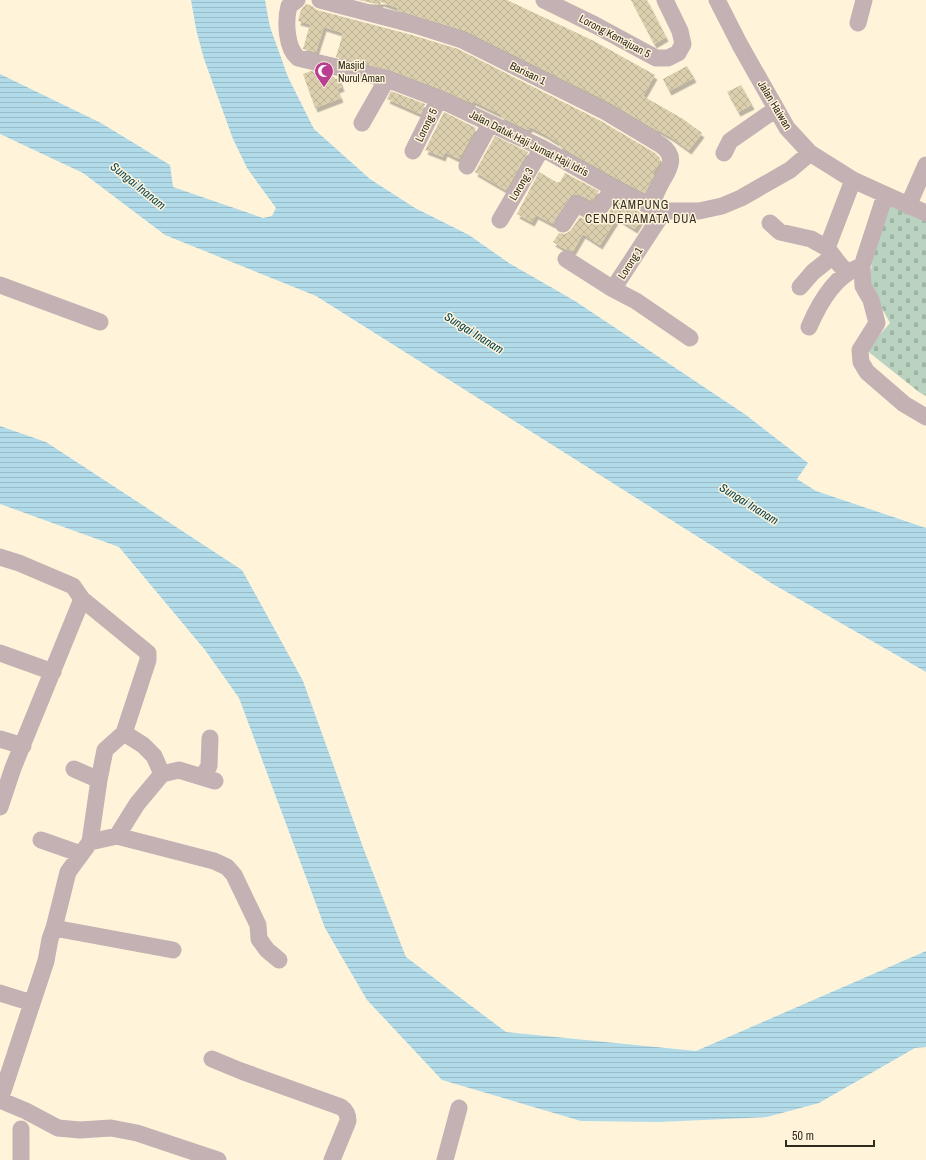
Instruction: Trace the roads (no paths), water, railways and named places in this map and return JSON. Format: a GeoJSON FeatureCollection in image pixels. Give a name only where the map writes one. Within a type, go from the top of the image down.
{"type":"FeatureCollection","features":[{"type":"Feature","properties":{"kind":"street","name":"Jalan Datuk Haji Jumat Haji Idris"},"geometry":{"type":"LineString","coordinates":[[297,0],[289,6],[286,16],[286,26],[293,54],[298,58],[386,79],[439,99],[542,148],[613,188],[657,208],[699,211],[722,206],[741,198],[790,170],[810,153]]}},
{"type":"Feature","properties":{"kind":"street","name":"Barisan 1"},"geometry":{"type":"LineString","coordinates":[[320,0],[416,25],[462,40],[606,112],[661,145],[667,149],[671,158],[657,208]]}},
{"type":"Feature","properties":{"kind":"street","name":"Lorong Kemajuan 5"},"geometry":{"type":"LineString","coordinates":[[544,0],[595,25],[656,58],[668,58],[678,53],[683,44],[680,31],[665,0]]}},
{"type":"Feature","properties":{"kind":"street","name":"Jalan Haiwan"},"geometry":{"type":"LineString","coordinates":[[717,0],[776,110],[787,128],[810,153],[853,180],[926,214]]}},
{"type":"Feature","properties":{"kind":"street"},"geometry":{"type":"LineString","coordinates":[[858,23],[864,0]]}},
{"type":"Feature","properties":{"kind":"street"},"geometry":{"type":"LineString","coordinates":[[362,123],[386,79]]}},
{"type":"Feature","properties":{"kind":"street","name":"Lorong 5"},"geometry":{"type":"LineString","coordinates":[[413,151],[439,99]]}},
{"type":"Feature","properties":{"kind":"street"},"geometry":{"type":"LineString","coordinates":[[724,153],[730,141],[776,110]]}},
{"type":"Feature","properties":{"kind":"street"},"geometry":{"type":"LineString","coordinates":[[467,166],[490,124]]}},
{"type":"Feature","properties":{"kind":"street","name":"Lorong 3"},"geometry":{"type":"LineString","coordinates":[[500,220],[542,148]]}},
{"type":"Feature","properties":{"kind":"street"},"geometry":{"type":"LineString","coordinates":[[908,206],[926,165]]}},
{"type":"Feature","properties":{"kind":"street"},"geometry":{"type":"LineString","coordinates":[[800,287],[830,252],[853,180]]}},
{"type":"Feature","properties":{"kind":"street"},"geometry":{"type":"LineString","coordinates":[[563,224],[576,204],[596,214],[613,188]]}},
{"type":"Feature","properties":{"kind":"street"},"geometry":{"type":"LineString","coordinates":[[809,327],[817,308],[855,269],[885,195]]}},
{"type":"Feature","properties":{"kind":"street","name":"Lorong 1"},"geometry":{"type":"LineString","coordinates":[[566,259],[613,289],[657,208]]}},
{"type":"Feature","properties":{"kind":"street"},"geometry":{"type":"LineString","coordinates":[[770,223],[780,232],[811,239],[855,269],[871,300],[877,323],[860,350],[861,362],[867,372],[904,404],[926,417]]}},
{"type":"Feature","properties":{"kind":"street"},"geometry":{"type":"LineString","coordinates":[[0,285],[100,322]]}},
{"type":"Feature","properties":{"kind":"street"},"geometry":{"type":"LineString","coordinates":[[613,289],[636,302],[690,338]]}},
{"type":"Feature","properties":{"kind":"street"},"geometry":{"type":"LineString","coordinates":[[0,557],[18,562],[73,586],[82,599],[148,653],[148,660],[124,733],[105,750],[86,848],[68,872],[54,928],[50,938],[46,961],[0,1100],[26,1111],[58,1128],[80,1130],[111,1128],[137,1133],[218,1160]]}},
{"type":"Feature","properties":{"kind":"street"},"geometry":{"type":"LineString","coordinates":[[0,807],[82,599]]}},
{"type":"Feature","properties":{"kind":"street"},"geometry":{"type":"LineString","coordinates":[[0,653],[52,672]]}},
{"type":"Feature","properties":{"kind":"street"},"geometry":{"type":"LineString","coordinates":[[124,733],[143,745],[154,756],[162,774]]}},
{"type":"Feature","properties":{"kind":"street"},"geometry":{"type":"LineString","coordinates":[[117,836],[137,804],[162,774],[179,770],[209,779],[210,738]]}},
{"type":"Feature","properties":{"kind":"street"},"geometry":{"type":"LineString","coordinates":[[0,739],[23,746]]}},
{"type":"Feature","properties":{"kind":"street"},"geometry":{"type":"LineString","coordinates":[[74,768],[99,780]]}},
{"type":"Feature","properties":{"kind":"street"},"geometry":{"type":"LineString","coordinates":[[41,840],[86,848],[117,836],[214,860],[228,867],[234,875],[258,925],[259,939],[267,950],[279,960]]}},
{"type":"Feature","properties":{"kind":"street"},"geometry":{"type":"LineString","coordinates":[[54,928],[173,950]]}},
{"type":"Feature","properties":{"kind":"street"},"geometry":{"type":"LineString","coordinates":[[0,993],[32,1003]]}},
{"type":"Feature","properties":{"kind":"street"},"geometry":{"type":"LineString","coordinates":[[212,1059],[346,1111],[348,1121],[332,1160]]}},
{"type":"Feature","properties":{"kind":"street"},"geometry":{"type":"LineString","coordinates":[[445,1160],[459,1108]]}},
{"type":"Feature","properties":{"kind":"street"},"geometry":{"type":"LineString","coordinates":[[21,1129],[21,1160]]}},
{"type":"Feature","properties":{"kind":"water","name":"Sungai Inanam"},"geometry":{"type":"Polygon","coordinates":[[[191,0],[265,0],[270,27],[288,77],[314,129],[370,179],[415,208],[469,235],[509,263],[575,301],[746,415],[808,463],[797,479],[816,491],[926,528],[926,672],[771,583],[316,296],[165,235],[83,173],[0,134],[0,74],[101,123],[170,165],[173,187],[263,218],[272,216],[276,208],[247,168],[233,139],[204,59],[196,29],[191,0]]]}},
{"type":"Feature","properties":{"kind":"water"},"geometry":{"type":"Polygon","coordinates":[[[0,426],[46,442],[242,570],[303,681],[364,850],[406,957],[506,1032],[696,1051],[926,951],[926,1047],[915,1048],[819,1103],[767,1117],[659,1122],[581,1121],[442,1080],[367,1000],[325,928],[239,698],[205,650],[119,547],[0,504],[0,426]]]}},
{"type":"Feature","properties":{"kind":"place","name":"Masjid Nurul Aman"},"geometry":{"type":"Point","coordinates":[324,88]}},
{"type":"Feature","properties":{"kind":"district","name":"KAMPUNG CENDERAMATA DUA"},"geometry":{"type":"Point","coordinates":[641,212]}}]}
